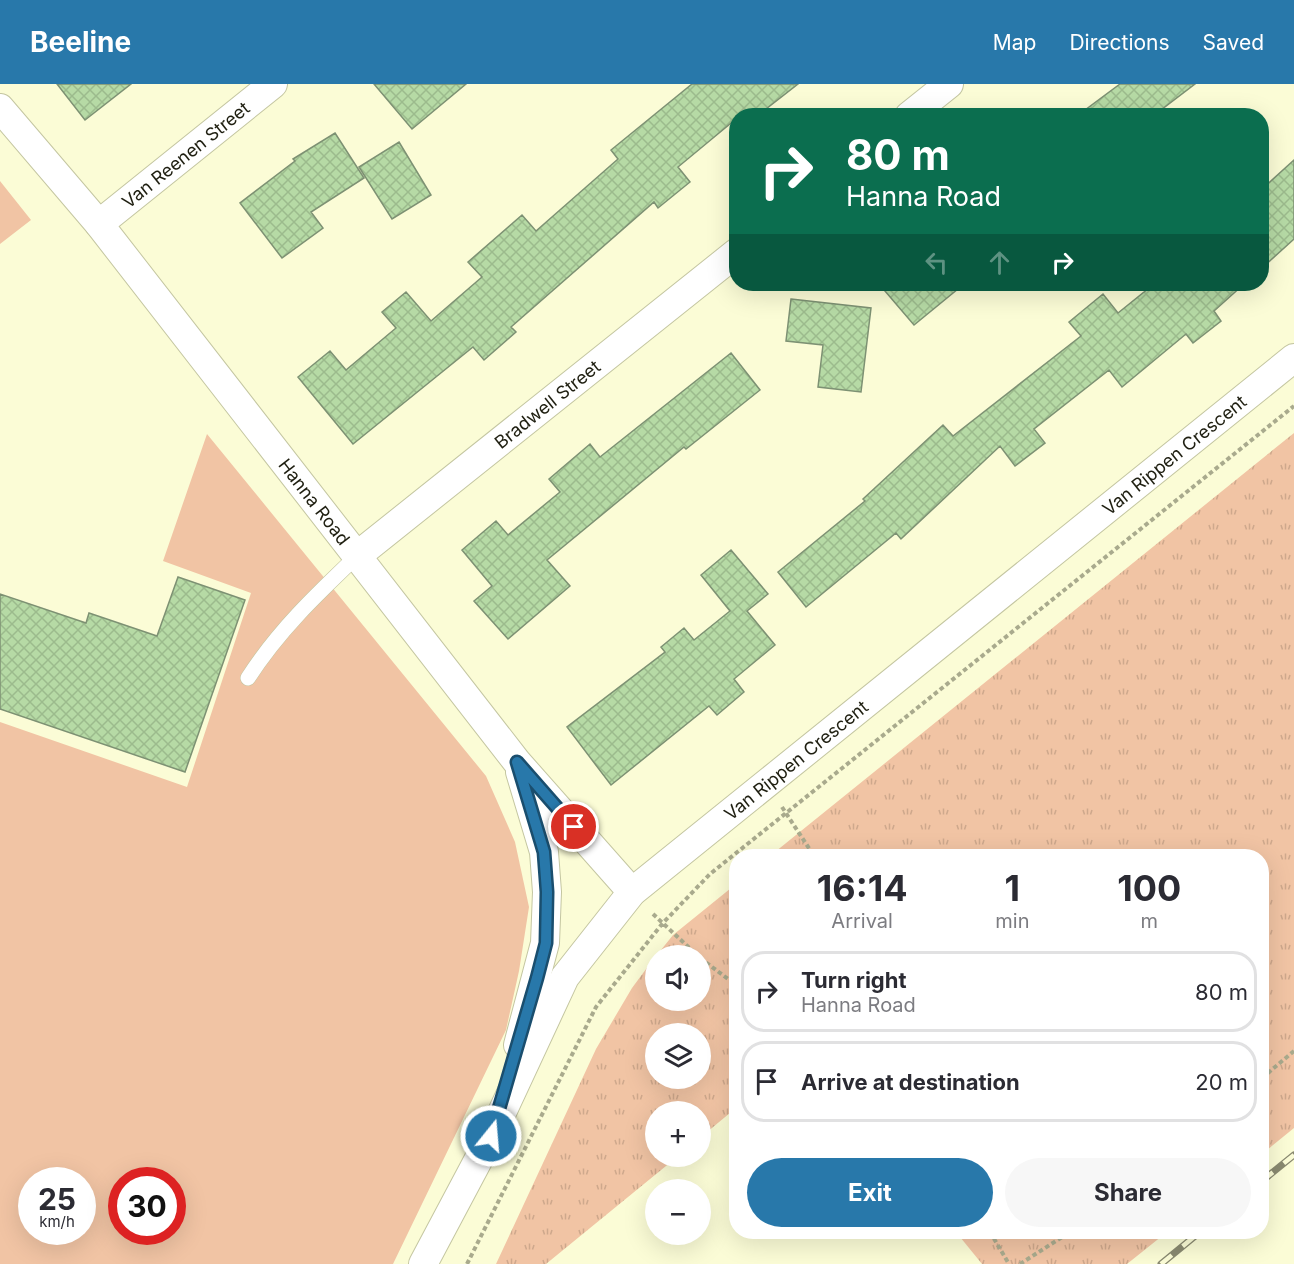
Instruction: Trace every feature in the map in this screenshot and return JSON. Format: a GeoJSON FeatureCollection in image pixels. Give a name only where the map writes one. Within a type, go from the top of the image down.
{"type":"FeatureCollection","features":[{"type":"Feature","properties":{"kind":"street","name":"Van Reenen Street"},"geometry":{"type":"LineString","coordinates":[[99,224],[273,84]]}},
{"type":"Feature","properties":{"kind":"street"},"geometry":{"type":"LineString","coordinates":[[919,108],[949,84]]}},
{"type":"Feature","properties":{"kind":"street","name":"Hanna Road"},"geometry":{"type":"LineString","coordinates":[[0,108],[99,224],[517,762],[632,892]]}},
{"type":"Feature","properties":{"kind":"street","name":"Bradwell Street"},"geometry":{"type":"LineString","coordinates":[[358,555],[729,259]]}},
{"type":"Feature","properties":{"kind":"street","name":"Van Rippen Crescent"},"geometry":{"type":"LineString","coordinates":[[423,1264],[491,1136],[566,977],[632,892],[1294,358]]}},
{"type":"Feature","properties":{"kind":"street"},"geometry":{"type":"LineString","coordinates":[[491,1136],[546,943],[547,892],[544,852],[517,762]]}},
{"type":"Feature","properties":{"kind":"lane"},"geometry":{"type":"LineString","coordinates":[[248,678],[265,652],[306,604],[358,555]]}},
{"type":"Feature","properties":{"kind":"path"},"geometry":{"type":"LineString","coordinates":[[742,849],[1294,406]]}},
{"type":"Feature","properties":{"kind":"path"},"geometry":{"type":"LineString","coordinates":[[767,783],[809,849]]}},
{"type":"Feature","properties":{"kind":"path"},"geometry":{"type":"LineString","coordinates":[[467,1264],[596,1007],[662,924],[710,874],[729,859]]}},
{"type":"Feature","properties":{"kind":"path"},"geometry":{"type":"LineString","coordinates":[[632,892],[686,945]]}},
{"type":"Feature","properties":{"kind":"path"},"geometry":{"type":"LineString","coordinates":[[711,966],[729,980]]}},
{"type":"Feature","properties":{"kind":"path"},"geometry":{"type":"LineString","coordinates":[[1269,1072],[1294,1051]]}},
{"type":"Feature","properties":{"kind":"path"},"geometry":{"type":"LineString","coordinates":[[994,1239],[1009,1264]]}},
{"type":"Feature","properties":{"kind":"path"},"geometry":{"type":"LineString","coordinates":[[1020,1264],[1059,1239]]}},
{"type":"Feature","properties":{"kind":"green space"},"geometry":{"type":"Polygon","coordinates":[[[0,181],[31,220],[0,244],[0,181]]]}},
{"type":"Feature","properties":{"kind":"green space"},"geometry":{"type":"Polygon","coordinates":[[[1294,433],[1294,1128],[1269,1148],[1269,849],[779,849],[1294,433]]]}},
{"type":"Feature","properties":{"kind":"green space"},"geometry":{"type":"Polygon","coordinates":[[[207,434],[486,776],[515,842],[529,907],[519,971],[506,1030],[393,1264],[0,1264],[0,722],[187,787],[251,593],[163,561],[207,434]]]}},
{"type":"Feature","properties":{"kind":"green space"},"geometry":{"type":"Polygon","coordinates":[[[729,890],[729,1114],[711,1129],[711,1101],[645,1101],[645,1167],[665,1167],[650,1179],[645,1179],[645,1183],[546,1264],[496,1264],[596,1049],[645,970],[645,1011],[711,1011],[711,945],[665,945],[673,935],[729,890]]]}},
{"type":"Feature","properties":{"kind":"green space"},"geometry":{"type":"Polygon","coordinates":[[[962,1239],[1158,1239],[1127,1264],[982,1264],[962,1239]]]}},
{"type":"Feature","properties":{"kind":"building"},"geometry":{"type":"Polygon","coordinates":[[[57,84],[131,84],[85,120],[57,84]]]}},
{"type":"Feature","properties":{"kind":"building"},"geometry":{"type":"Polygon","coordinates":[[[374,84],[466,84],[412,129],[374,84]]]}},
{"type":"Feature","properties":{"kind":"building"},"geometry":{"type":"Polygon","coordinates":[[[692,84],[798,84],[767,108],[729,108],[729,125],[678,167],[690,182],[658,208],[654,202],[511,327],[516,332],[484,360],[473,347],[353,444],[298,377],[330,351],[346,370],[396,328],[382,312],[406,292],[431,321],[482,277],[468,262],[522,215],[536,231],[618,159],[611,150],[692,84]]]}},
{"type":"Feature","properties":{"kind":"building"},"geometry":{"type":"Polygon","coordinates":[[[1120,84],[1195,84],[1164,108],[1088,108],[1120,84]]]}},
{"type":"Feature","properties":{"kind":"building"},"geometry":{"type":"Polygon","coordinates":[[[335,133],[364,178],[311,212],[323,228],[282,258],[240,203],[295,161],[293,159],[335,133]]]}},
{"type":"Feature","properties":{"kind":"building"},"geometry":{"type":"Polygon","coordinates":[[[399,142],[431,195],[392,219],[359,167],[399,142]]]}},
{"type":"Feature","properties":{"kind":"building"},"geometry":{"type":"Polygon","coordinates":[[[1294,160],[1294,239],[1269,262],[1269,183],[1294,160]]]}},
{"type":"Feature","properties":{"kind":"building"},"geometry":{"type":"Polygon","coordinates":[[[885,291],[955,291],[914,325],[885,291]]]}},
{"type":"Feature","properties":{"kind":"building"},"geometry":{"type":"Polygon","coordinates":[[[1145,291],[1236,291],[1214,311],[1221,321],[1193,343],[1186,334],[1122,387],[1109,370],[1034,429],[1045,443],[1015,466],[1000,446],[901,539],[896,533],[806,607],[778,572],[865,501],[863,499],[943,425],[953,436],[1081,336],[1069,322],[1103,294],[1118,313],[1145,291]]]}},
{"type":"Feature","properties":{"kind":"building"},"geometry":{"type":"Polygon","coordinates":[[[791,299],[871,308],[861,392],[818,387],[823,345],[786,341],[791,299]]]}},
{"type":"Feature","properties":{"kind":"building"},"geometry":{"type":"Polygon","coordinates":[[[731,353],[760,390],[686,449],[684,447],[547,560],[570,586],[508,639],[474,601],[492,586],[462,550],[496,521],[508,535],[560,492],[549,479],[590,444],[600,457],[731,353]]]}},
{"type":"Feature","properties":{"kind":"building"},"geometry":{"type":"Polygon","coordinates":[[[731,550],[768,594],[747,611],[775,645],[734,679],[744,692],[717,715],[709,706],[611,785],[567,727],[665,652],[661,647],[684,628],[694,640],[730,611],[701,575],[731,550]]]}},
{"type":"Feature","properties":{"kind":"building"},"geometry":{"type":"Polygon","coordinates":[[[178,577],[245,600],[185,772],[0,709],[0,594],[86,623],[89,613],[157,636],[178,577]]]}},
{"type":"Feature","properties":{"kind":"railway"},"geometry":{"type":"LineString","coordinates":[[1269,1175],[1294,1155]]}},
{"type":"Feature","properties":{"kind":"railway"},"geometry":{"type":"LineString","coordinates":[[1161,1264],[1191,1239]]}},
{"type":"Feature","properties":{"kind":"route"},"geometry":{"type":"LineString","coordinates":[[491,1136],[546,943],[547,892],[544,852],[517,762],[574,827]]}}]}
